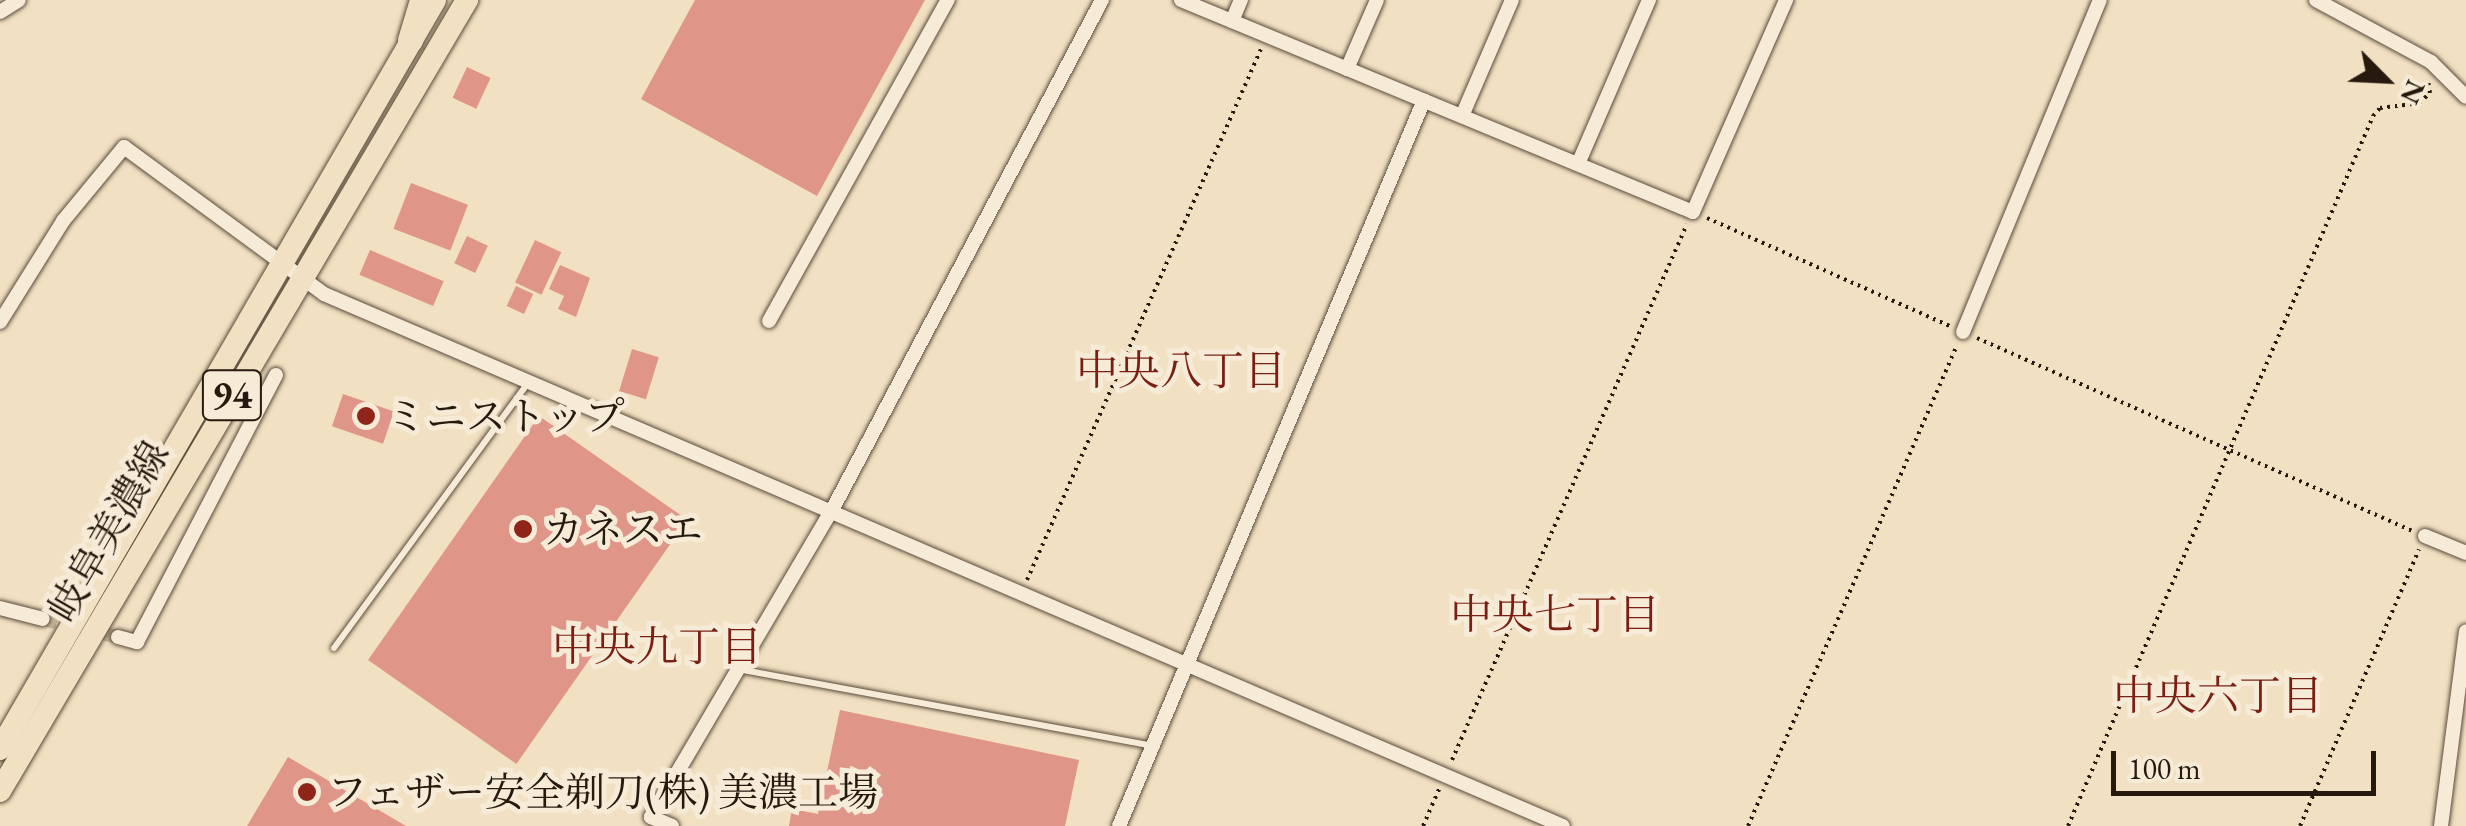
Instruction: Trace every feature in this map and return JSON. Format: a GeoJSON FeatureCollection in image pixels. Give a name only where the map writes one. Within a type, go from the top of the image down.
{"type":"FeatureCollection","features":[{"type":"Feature","properties":{"kind":"highway"},"geometry":{"type":"LineString","coordinates":[[410,40],[422,0]]}},
{"type":"Feature","properties":{"kind":"main road","name":"岐阜美濃線"},"geometry":{"type":"LineString","coordinates":[[0,749],[435,0]]}},
{"type":"Feature","properties":{"kind":"main road","name":"岐阜美濃線"},"geometry":{"type":"LineString","coordinates":[[0,791],[467,0]]}},
{"type":"Feature","properties":{"kind":"street"},"geometry":{"type":"LineString","coordinates":[[0,12],[19,0]]}},
{"type":"Feature","properties":{"kind":"street"},"geometry":{"type":"LineString","coordinates":[[769,322],[948,0]]}},
{"type":"Feature","properties":{"kind":"street"},"geometry":{"type":"LineString","coordinates":[[672,826],[649,822],[831,512],[1102,0]]}},
{"type":"Feature","properties":{"kind":"street"},"geometry":{"type":"LineString","coordinates":[[1182,0],[1692,212],[1786,0]]}},
{"type":"Feature","properties":{"kind":"street"},"geometry":{"type":"LineString","coordinates":[[1232,21],[1241,0]]}},
{"type":"Feature","properties":{"kind":"street"},"geometry":{"type":"LineString","coordinates":[[1348,69],[1377,0]]}},
{"type":"Feature","properties":{"kind":"street"},"geometry":{"type":"LineString","coordinates":[[1462,116],[1512,0]]}},
{"type":"Feature","properties":{"kind":"street"},"geometry":{"type":"LineString","coordinates":[[1578,164],[1649,0]]}},
{"type":"Feature","properties":{"kind":"street"},"geometry":{"type":"LineString","coordinates":[[1963,332],[2100,0]]}},
{"type":"Feature","properties":{"kind":"street"},"geometry":{"type":"LineString","coordinates":[[2316,0],[2431,62],[2466,96]]}},
{"type":"Feature","properties":{"kind":"street"},"geometry":{"type":"LineString","coordinates":[[1120,826],[1424,100]]}},
{"type":"Feature","properties":{"kind":"street"},"geometry":{"type":"LineString","coordinates":[[0,322],[63,221],[124,147],[300,280],[1020,595],[1562,826]]}},
{"type":"Feature","properties":{"kind":"street"},"geometry":{"type":"LineString","coordinates":[[118,638],[137,642],[276,375]]}},
{"type":"Feature","properties":{"kind":"street"},"geometry":{"type":"LineString","coordinates":[[2425,536],[2466,553]]}},
{"type":"Feature","properties":{"kind":"street"},"geometry":{"type":"LineString","coordinates":[[0,608],[43,618]]}},
{"type":"Feature","properties":{"kind":"street"},"geometry":{"type":"LineString","coordinates":[[2442,826],[2466,632]]}},
{"type":"Feature","properties":{"kind":"lane"},"geometry":{"type":"LineString","coordinates":[[334,648],[528,382]]}},
{"type":"Feature","properties":{"kind":"lane"},"geometry":{"type":"LineString","coordinates":[[738,669],[1154,747]]}},
{"type":"Feature","properties":{"kind":"path"},"geometry":{"type":"LineString","coordinates":[[1020,595],[1267,36]]}},
{"type":"Feature","properties":{"kind":"path"},"geometry":{"type":"LineString","coordinates":[[2068,826],[2373,116],[2380,108],[2419,103],[2430,93],[2426,69],[2431,62]]}},
{"type":"Feature","properties":{"kind":"path"},"geometry":{"type":"LineString","coordinates":[[1423,826],[1692,212],[2425,536],[2300,826]]}},
{"type":"Feature","properties":{"kind":"path"},"geometry":{"type":"LineString","coordinates":[[1748,826],[1963,332]]}},
{"type":"Feature","properties":{"kind":"building"},"geometry":{"type":"Polygon","coordinates":[[[695,0],[925,0],[817,196],[641,99],[695,0]]]}},
{"type":"Feature","properties":{"kind":"building"},"geometry":{"type":"Polygon","coordinates":[[[467,67],[491,78],[476,109],[453,98],[467,67]]]}},
{"type":"Feature","properties":{"kind":"building"},"geometry":{"type":"Polygon","coordinates":[[[411,183],[468,205],[450,251],[393,229],[411,183]]]}},
{"type":"Feature","properties":{"kind":"building"},"geometry":{"type":"Polygon","coordinates":[[[467,236],[488,246],[475,273],[454,263],[467,236]]]}},
{"type":"Feature","properties":{"kind":"building"},"geometry":{"type":"Polygon","coordinates":[[[535,240],[561,252],[541,295],[515,283],[535,240]]]}},
{"type":"Feature","properties":{"kind":"building"},"geometry":{"type":"Polygon","coordinates":[[[370,250],[444,281],[433,306],[359,275],[370,250]]]}},
{"type":"Feature","properties":{"kind":"building"},"geometry":{"type":"Polygon","coordinates":[[[560,265],[590,278],[576,317],[558,309],[564,296],[549,289],[560,265]]]}},
{"type":"Feature","properties":{"kind":"building"},"geometry":{"type":"Polygon","coordinates":[[[516,286],[533,294],[524,314],[507,306],[516,286]]]}},
{"type":"Feature","properties":{"kind":"building"},"geometry":{"type":"Polygon","coordinates":[[[632,349],[659,357],[646,399],[619,391],[632,349]]]}},
{"type":"Feature","properties":{"kind":"building"},"geometry":{"type":"Polygon","coordinates":[[[343,394],[394,412],[383,444],[332,426],[343,394]]]}},
{"type":"Feature","properties":{"kind":"building"},"geometry":{"type":"Polygon","coordinates":[[[539,416],[687,520],[516,764],[368,660],[539,416]]]}},
{"type":"Feature","properties":{"kind":"building"},"geometry":{"type":"Polygon","coordinates":[[[840,710],[1079,760],[1065,826],[789,826],[792,809],[818,814],[840,710]]]}},
{"type":"Feature","properties":{"kind":"building","name":"フェザー安全剃刀(株) 美濃工場"},"geometry":{"type":"Polygon","coordinates":[[[288,757],[406,826],[247,826],[288,757]]]}},
{"type":"Feature","properties":{"kind":"tunnel"},"geometry":{"type":"LineString","coordinates":[[43,619],[118,637]]}},
{"type":"Feature","properties":{"kind":"place","name":"ミニストップ"},"geometry":{"type":"Point","coordinates":[366,416]}},
{"type":"Feature","properties":{"kind":"place","name":"カネスエ"},"geometry":{"type":"Point","coordinates":[523,529]}},
{"type":"Feature","properties":{"kind":"place","name":"フェザー安全剃刀(株) 美濃工場"},"geometry":{"type":"Point","coordinates":[307,792]}},
{"type":"Feature","properties":{"kind":"district","name":"中央八丁目"},"geometry":{"type":"Point","coordinates":[1181,371]}},
{"type":"Feature","properties":{"kind":"district","name":"中央七丁目"},"geometry":{"type":"Point","coordinates":[1555,615]}},
{"type":"Feature","properties":{"kind":"district","name":"中央九丁目"},"geometry":{"type":"Point","coordinates":[657,647]}},
{"type":"Feature","properties":{"kind":"district","name":"中央六丁目"},"geometry":{"type":"Point","coordinates":[2218,696]}}]}
